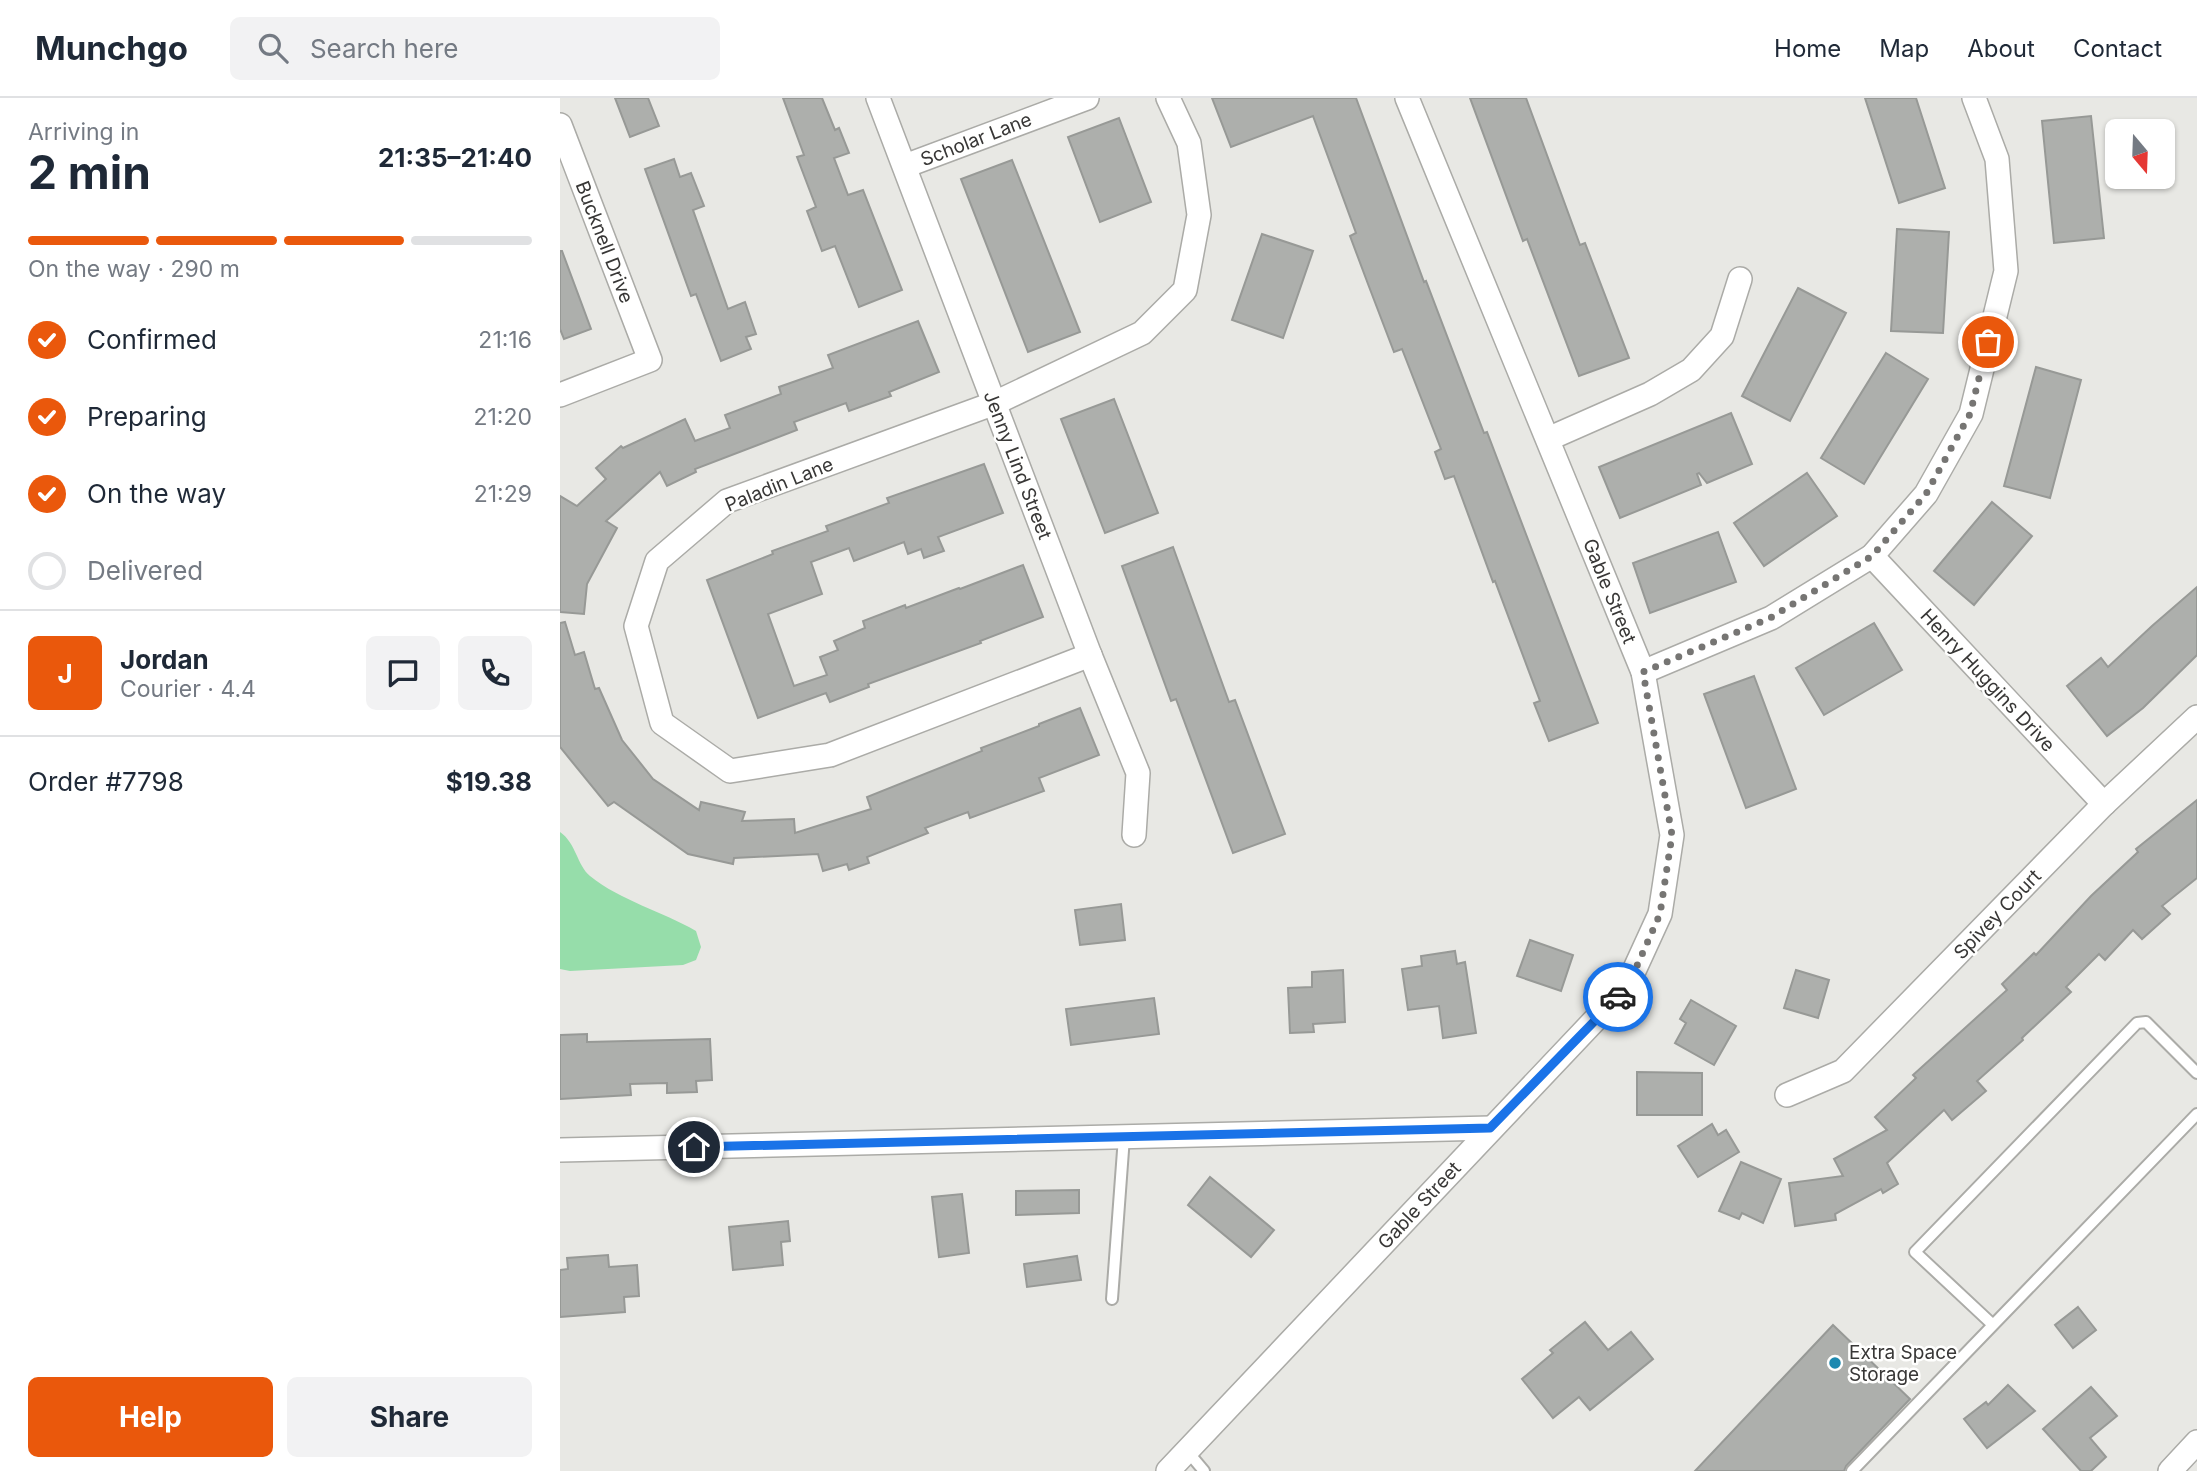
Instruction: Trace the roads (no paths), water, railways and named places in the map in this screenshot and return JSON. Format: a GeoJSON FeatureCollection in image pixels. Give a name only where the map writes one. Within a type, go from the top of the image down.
{"type":"FeatureCollection","features":[{"type":"Feature","properties":{"kind":"street","name":"Jenny Lind Street"},"geometry":{"type":"LineString","coordinates":[[878,98],[1138,773],[1134,835]]}},
{"type":"Feature","properties":{"kind":"street","name":"Scholar Lane"},"geometry":{"type":"LineString","coordinates":[[905,166],[1087,98]]}},
{"type":"Feature","properties":{"kind":"street","name":"Paladin Lane"},"geometry":{"type":"LineString","coordinates":[[1090,654],[830,755],[730,771],[662,723],[636,626],[657,561],[727,501],[995,403],[1142,333],[1185,289],[1199,215],[1189,144],[1168,98]]}},
{"type":"Feature","properties":{"kind":"street","name":"Gable Street"},"geometry":{"type":"LineString","coordinates":[[1168,1471],[1490,1128],[1628,986],[1660,914],[1672,835],[1643,672],[1407,98]]}},
{"type":"Feature","properties":{"kind":"street"},"geometry":{"type":"LineString","coordinates":[[1643,672],[1770,618],[1872,556],[1926,494],[1970,414],[2006,271],[1997,159],[1974,98]]}},
{"type":"Feature","properties":{"kind":"street","name":"Bucknell Drive"},"geometry":{"type":"LineString","coordinates":[[560,125],[650,360],[560,395]]}},
{"type":"Feature","properties":{"kind":"street"},"geometry":{"type":"LineString","coordinates":[[1548,439],[1650,394],[1691,370],[1722,336],[1740,279]]}},
{"type":"Feature","properties":{"kind":"street","name":"Henry Huggins Drive"},"geometry":{"type":"LineString","coordinates":[[1872,556],[2104,804]]}},
{"type":"Feature","properties":{"kind":"street","name":"Spivey Court"},"geometry":{"type":"LineString","coordinates":[[1787,1095],[1843,1071],[2104,804],[2197,717]]}},
{"type":"Feature","properties":{"kind":"street"},"geometry":{"type":"LineString","coordinates":[[560,1150],[1490,1128]]}},
{"type":"Feature","properties":{"kind":"street"},"geometry":{"type":"LineString","coordinates":[[2170,1471],[2197,1443]]}},
{"type":"Feature","properties":{"kind":"lane"},"geometry":{"type":"LineString","coordinates":[[1992,1324],[1915,1252],[2137,1023],[2146,1022],[2197,1073]]}},
{"type":"Feature","properties":{"kind":"lane"},"geometry":{"type":"LineString","coordinates":[[1852,1471],[2197,1114]]}},
{"type":"Feature","properties":{"kind":"lane"},"geometry":{"type":"LineString","coordinates":[[1112,1299],[1124,1137]]}},
{"type":"Feature","properties":{"kind":"lane"},"geometry":{"type":"LineString","coordinates":[[1188,1452],[1204,1471]]}},
{"type":"Feature","properties":{"kind":"place","name":"Extra Space Storage"},"geometry":{"type":"Point","coordinates":[1835,1363]}}]}
